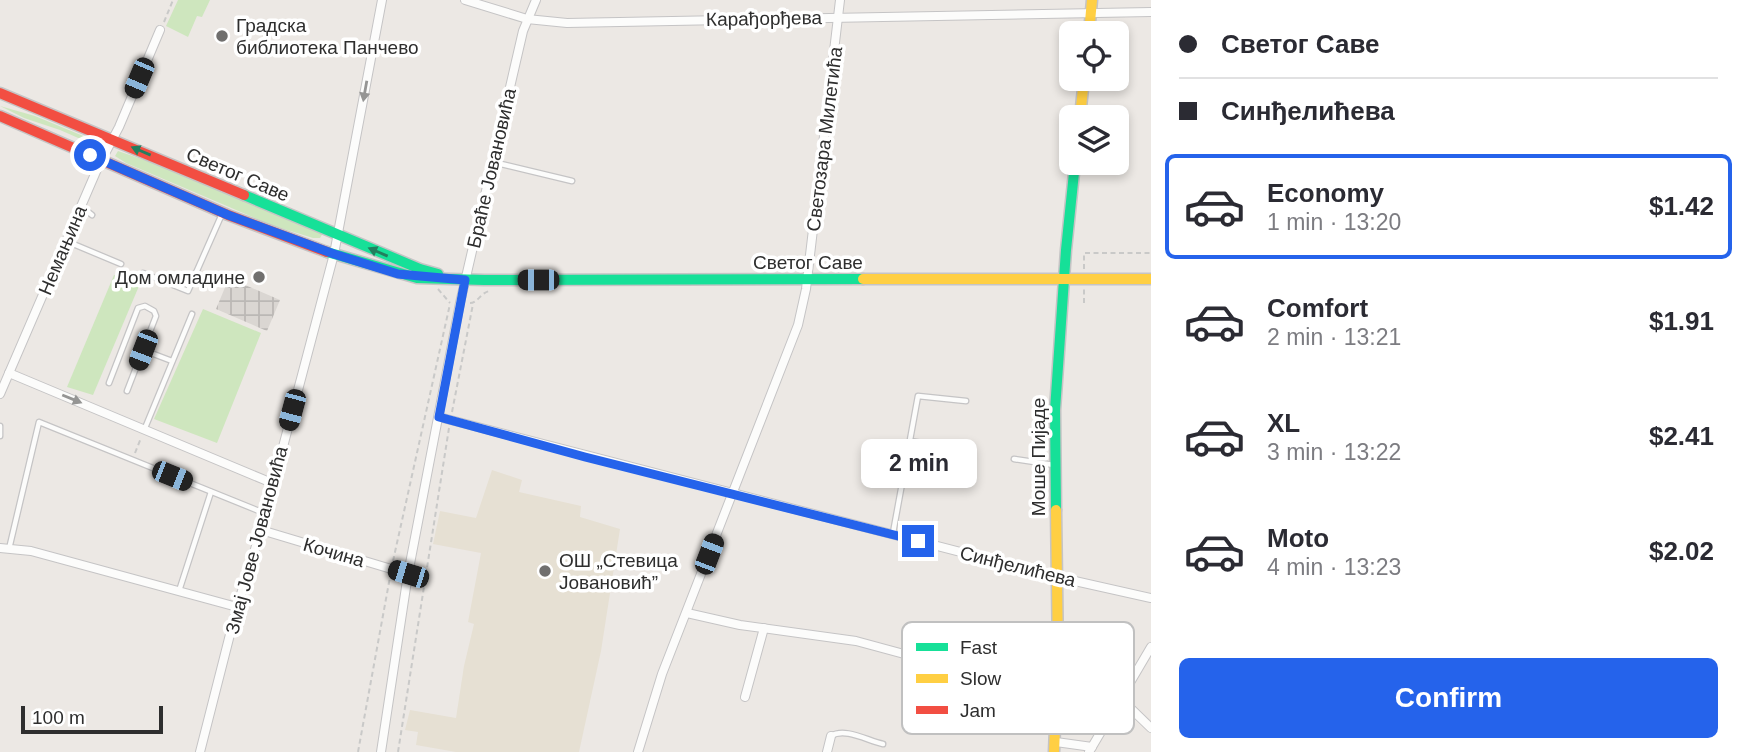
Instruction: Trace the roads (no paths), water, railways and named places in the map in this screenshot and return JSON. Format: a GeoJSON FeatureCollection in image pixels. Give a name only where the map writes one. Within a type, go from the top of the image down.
{"type":"FeatureCollection","features":[{"type":"Feature","properties":{"kind":"street","name":"Змај Јове Јовановића"},"geometry":{"type":"LineString","coordinates":[[200,752],[339,235],[382,0]]}},
{"type":"Feature","properties":{"kind":"street","name":"Карађорђева"},"geometry":{"type":"LineString","coordinates":[[465,0],[527,19],[567,23],[1151,12]]}},
{"type":"Feature","properties":{"kind":"street","name":"Браће Јовановића"},"geometry":{"type":"LineString","coordinates":[[381,752],[408,574],[465,280],[527,19],[536,0]]}},
{"type":"Feature","properties":{"kind":"street","name":"Светозара Милетића"},"geometry":{"type":"LineString","coordinates":[[638,752],[662,674],[798,325],[807,279],[840,0]]}},
{"type":"Feature","properties":{"kind":"street"},"geometry":{"type":"LineString","coordinates":[[1090,21],[1092,0]]}},
{"type":"Feature","properties":{"kind":"street","name":"Немањина"},"geometry":{"type":"LineString","coordinates":[[0,394],[160,30]]}},
{"type":"Feature","properties":{"kind":"street","name":"Светог Саве"},"geometry":{"type":"LineString","coordinates":[[0,93],[420,269],[465,280]]}},
{"type":"Feature","properties":{"kind":"street","name":"Светог Саве"},"geometry":{"type":"LineString","coordinates":[[0,116],[223,213],[334,254],[398,274],[465,280],[1151,279]]}},
{"type":"Feature","properties":{"kind":"street","name":"Моше Пијаде"},"geometry":{"type":"LineString","coordinates":[[1057,622],[1057,361],[1074,175]]}},
{"type":"Feature","properties":{"kind":"street"},"geometry":{"type":"LineString","coordinates":[[9,373],[272,483]]}},
{"type":"Feature","properties":{"kind":"street","name":"Синђелићева"},"geometry":{"type":"LineString","coordinates":[[439,417],[1056,577],[1151,598]]}},
{"type":"Feature","properties":{"kind":"street","name":"Кочина"},"geometry":{"type":"LineString","coordinates":[[261,530],[408,574]]}},
{"type":"Feature","properties":{"kind":"street"},"geometry":{"type":"LineString","coordinates":[[4,549],[31,551],[237,607]]}},
{"type":"Feature","properties":{"kind":"street"},"geometry":{"type":"LineString","coordinates":[[687,613],[764,628],[856,641],[902,653]]}},
{"type":"Feature","properties":{"kind":"street"},"geometry":{"type":"LineString","coordinates":[[745,697],[764,628]]}},
{"type":"Feature","properties":{"kind":"street"},"geometry":{"type":"LineString","coordinates":[[1134,676],[1151,647]]}},
{"type":"Feature","properties":{"kind":"street"},"geometry":{"type":"LineString","coordinates":[[1134,711],[1151,727]]}},
{"type":"Feature","properties":{"kind":"street"},"geometry":{"type":"LineString","coordinates":[[1055,747],[1090,750],[1100,734]]}},
{"type":"Feature","properties":{"kind":"street"},"geometry":{"type":"LineString","coordinates":[[827,752],[831,736]]}},
{"type":"Feature","properties":{"kind":"lane"},"geometry":{"type":"LineString","coordinates":[[493,162],[572,181]]}},
{"type":"Feature","properties":{"kind":"lane"},"geometry":{"type":"LineString","coordinates":[[81,206],[92,215]]}},
{"type":"Feature","properties":{"kind":"lane"},"geometry":{"type":"LineString","coordinates":[[143,273],[188,291],[223,213]]}},
{"type":"Feature","properties":{"kind":"lane"},"geometry":{"type":"LineString","coordinates":[[66,241],[121,264]]}},
{"type":"Feature","properties":{"kind":"lane"},"geometry":{"type":"LineString","coordinates":[[109,383],[138,308],[145,306],[154,311],[156,316],[127,391]]}},
{"type":"Feature","properties":{"kind":"lane"},"geometry":{"type":"LineString","coordinates":[[145,428],[192,314]]}},
{"type":"Feature","properties":{"kind":"lane"},"geometry":{"type":"LineString","coordinates":[[143,350],[172,362]]}},
{"type":"Feature","properties":{"kind":"lane"},"geometry":{"type":"LineString","coordinates":[[892,534],[918,396],[966,401]]}},
{"type":"Feature","properties":{"kind":"lane"},"geometry":{"type":"LineString","coordinates":[[4,549],[40,422],[264,513]]}},
{"type":"Feature","properties":{"kind":"lane"},"geometry":{"type":"LineString","coordinates":[[0,426],[0,436]]}},
{"type":"Feature","properties":{"kind":"lane"},"geometry":{"type":"LineString","coordinates":[[910,441],[965,450]]}},
{"type":"Feature","properties":{"kind":"lane"},"geometry":{"type":"LineString","coordinates":[[1014,459],[1055,465]]}},
{"type":"Feature","properties":{"kind":"lane"},"geometry":{"type":"LineString","coordinates":[[179,591],[211,492]]}},
{"type":"Feature","properties":{"kind":"lane"},"geometry":{"type":"LineString","coordinates":[[831,736],[836,733],[852,735],[883,744]]}},
{"type":"Feature","properties":{"kind":"place","name":"Градска библиотека Панчево"},"geometry":{"type":"Point","coordinates":[222,36]}},
{"type":"Feature","properties":{"kind":"place","name":"Дом омладине"},"geometry":{"type":"Point","coordinates":[259,277]}},
{"type":"Feature","properties":{"kind":"place","name":"ОШ „Стевица Јовановић”"},"geometry":{"type":"Point","coordinates":[545,571]}}]}
